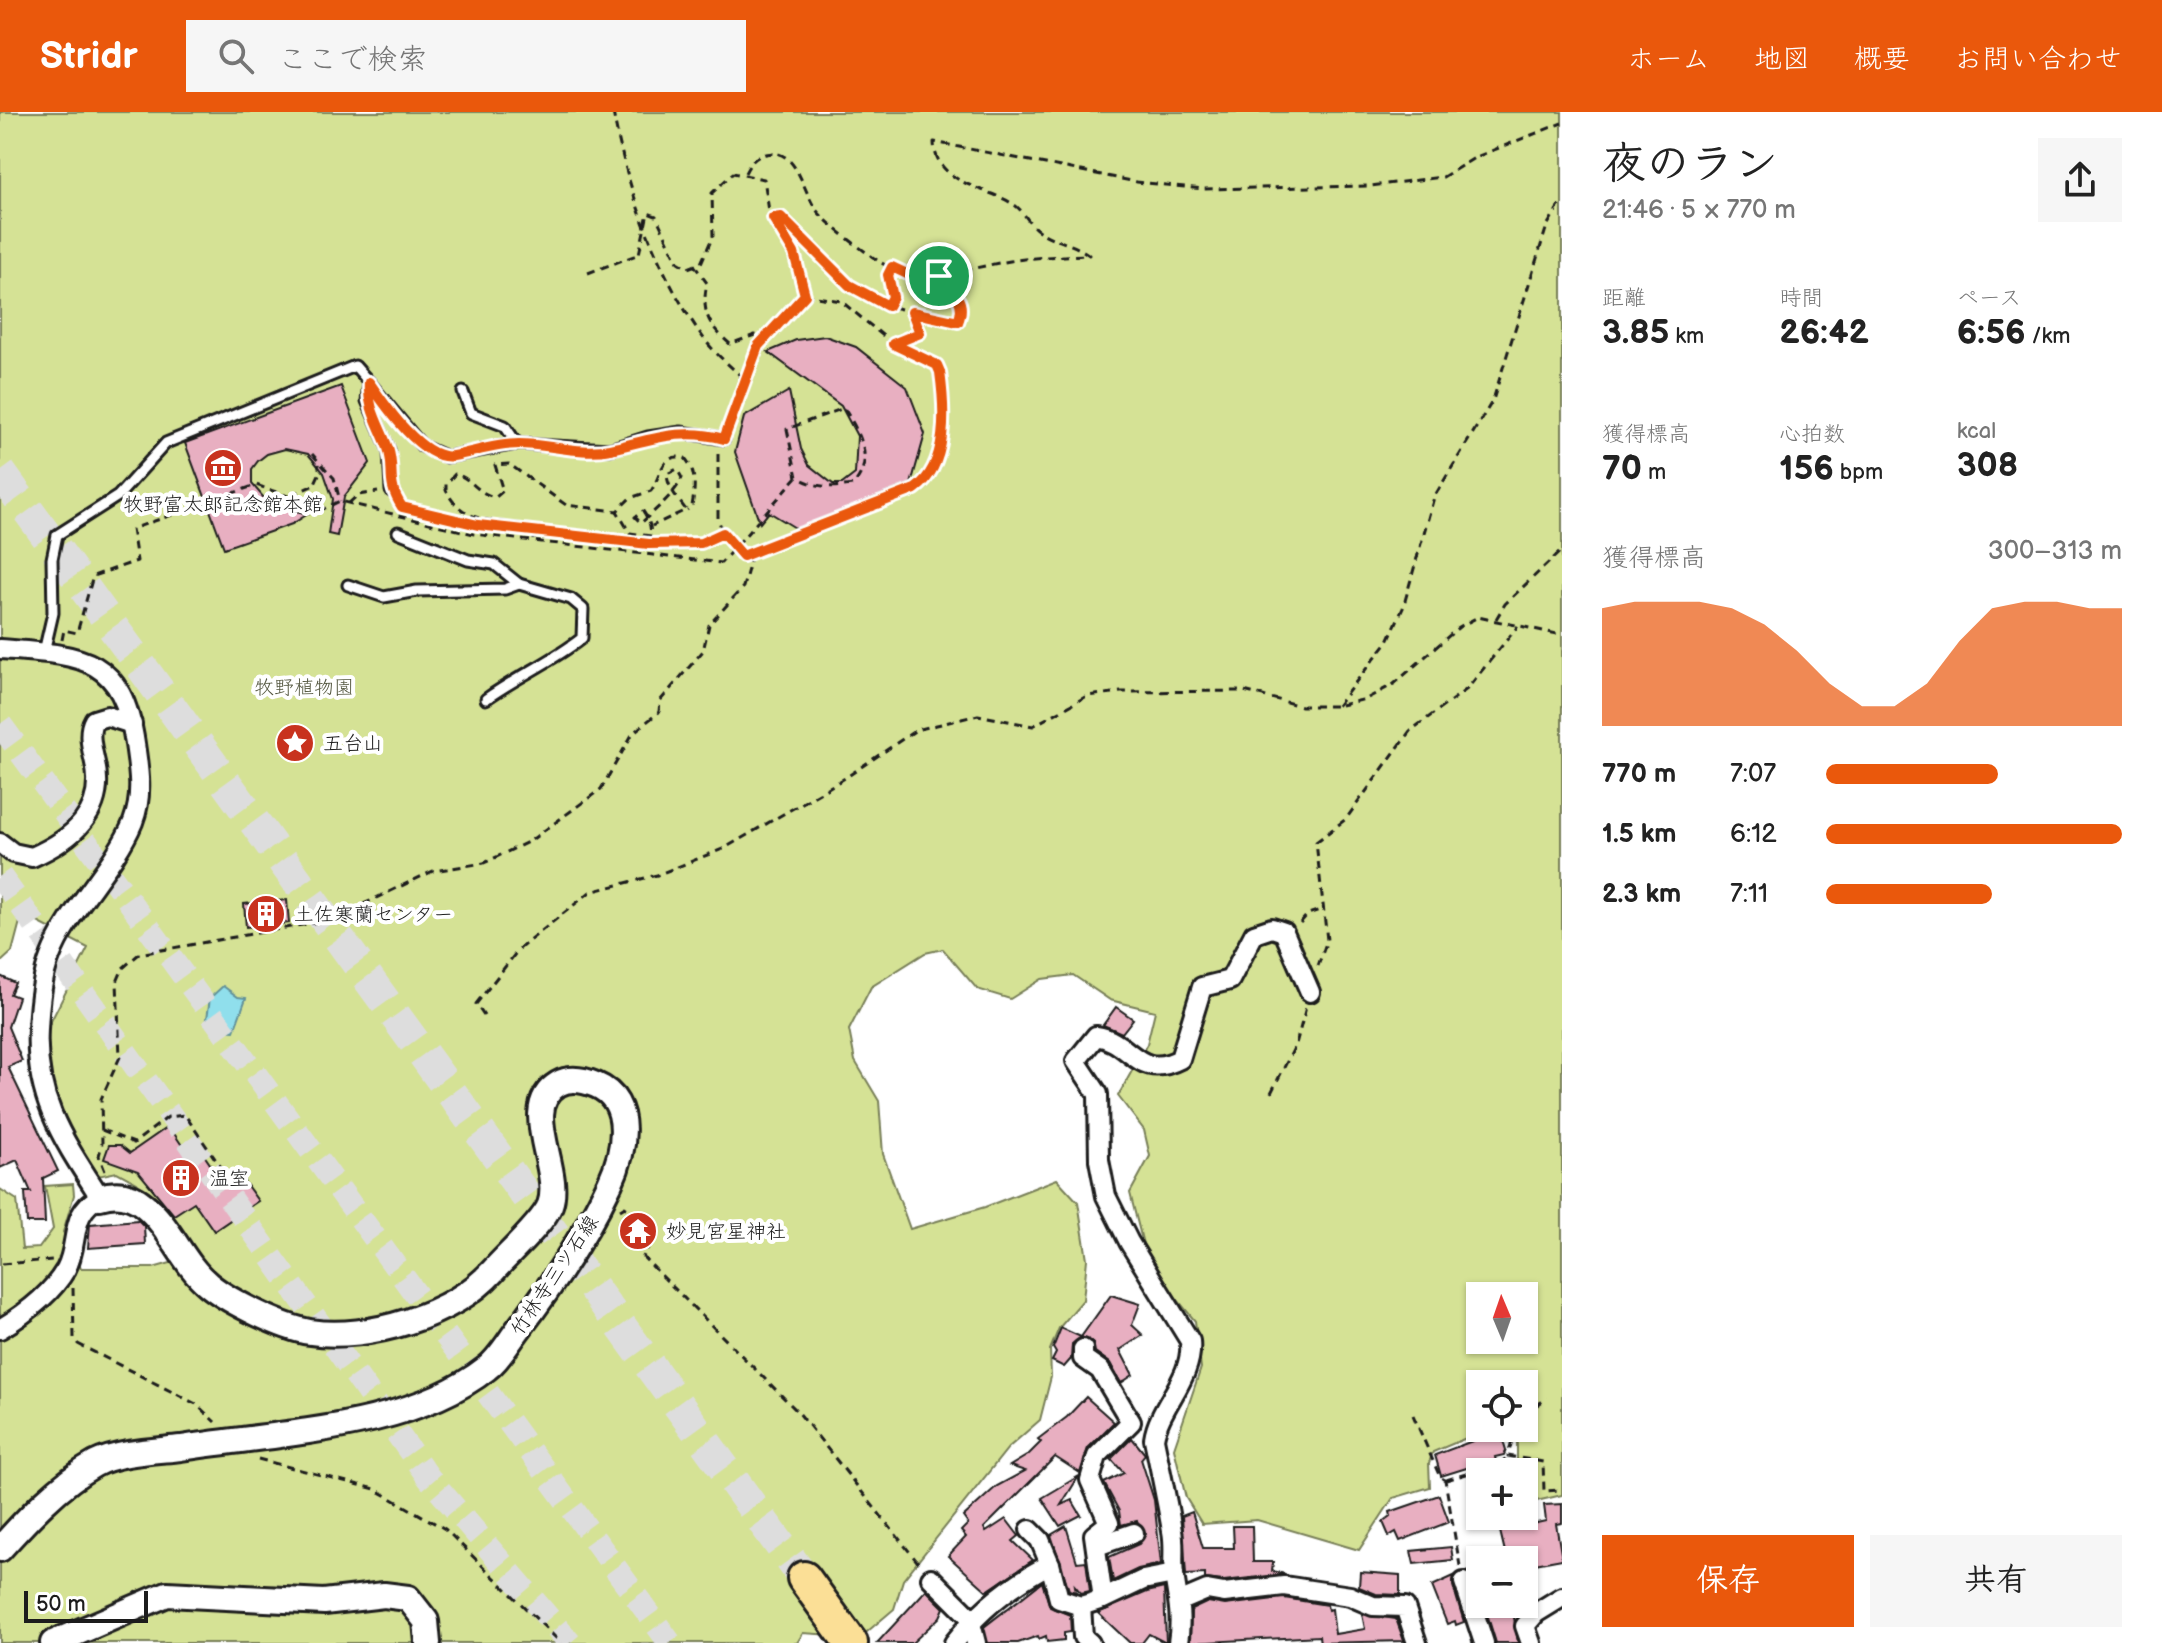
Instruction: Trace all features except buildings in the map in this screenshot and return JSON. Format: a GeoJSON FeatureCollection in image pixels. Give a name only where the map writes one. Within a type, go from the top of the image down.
{"type":"FeatureCollection","features":[{"type":"Feature","properties":{"kind":"highway"},"geometry":{"type":"LineString","coordinates":[[804,1578],[847,1638]]}},
{"type":"Feature","properties":{"kind":"main road","name":"竹林寺三ツ石線"},"geometry":{"type":"LineString","coordinates":[[0,1549],[28,1517],[97,1463],[329,1427],[383,1414],[448,1393],[489,1367],[540,1302],[587,1232],[618,1167],[624,1138],[613,1096],[602,1087],[583,1080],[562,1081],[548,1092],[542,1110],[553,1182],[550,1206],[488,1276],[431,1316],[351,1332],[308,1332],[219,1293],[190,1267],[144,1204],[130,1196],[104,1196]]}},
{"type":"Feature","properties":{"kind":"main road"},"geometry":{"type":"LineString","coordinates":[[53,1643],[167,1594],[324,1602],[384,1595],[408,1598],[426,1621],[428,1643]]}},
{"type":"Feature","properties":{"kind":"street"},"geometry":{"type":"LineString","coordinates":[[0,649],[51,654],[105,672],[124,694],[132,724],[141,798],[132,824],[50,957],[38,1029],[41,1083],[46,1104],[104,1196],[78,1217],[70,1259],[61,1276],[28,1312],[0,1329]]}},
{"type":"Feature","properties":{"kind":"street"},"geometry":{"type":"LineString","coordinates":[[0,843],[13,853],[32,857],[68,839],[82,825],[96,802],[98,777],[90,732],[94,720],[107,716],[132,724]]}},
{"type":"Feature","properties":{"kind":"street"},"geometry":{"type":"LineString","coordinates":[[1178,1643],[1181,1601],[1174,1574],[1173,1533],[1165,1503],[1161,1458],[1154,1439],[1182,1379],[1191,1351],[1190,1341],[1129,1242],[1106,1196],[1099,1160],[1098,1094],[1076,1061],[1096,1036],[1148,1066],[1163,1066],[1180,1059],[1202,987],[1230,980],[1254,934],[1272,928],[1284,932],[1310,992]]}},
{"type":"Feature","properties":{"kind":"street"},"geometry":{"type":"LineString","coordinates":[[1083,1349],[1083,1358],[1100,1370],[1131,1422],[1095,1460],[1091,1486],[1109,1523],[1095,1533],[1103,1599]]}},
{"type":"Feature","properties":{"kind":"street"},"geometry":{"type":"LineString","coordinates":[[1030,1530],[1040,1540],[1059,1599],[1081,1606],[1143,1580],[1174,1574]]}},
{"type":"Feature","properties":{"kind":"street"},"geometry":{"type":"LineString","coordinates":[[1097,1546],[1134,1533]]}},
{"type":"Feature","properties":{"kind":"street"},"geometry":{"type":"LineString","coordinates":[[954,1643],[971,1621],[1008,1589],[1050,1564]]}},
{"type":"Feature","properties":{"kind":"street"},"geometry":{"type":"LineString","coordinates":[[931,1578],[971,1621],[976,1643]]}},
{"type":"Feature","properties":{"kind":"street"},"geometry":{"type":"LineString","coordinates":[[1464,1582],[1484,1643]]}},
{"type":"Feature","properties":{"kind":"street"},"geometry":{"type":"LineString","coordinates":[[1181,1601],[1207,1590],[1224,1593],[1272,1586],[1350,1596],[1367,1605],[1405,1607],[1417,1643]]}},
{"type":"Feature","properties":{"kind":"street"},"geometry":{"type":"LineString","coordinates":[[1531,1643],[1525,1626],[1536,1613],[1562,1597]]}},
{"type":"Feature","properties":{"kind":"street"},"geometry":{"type":"LineString","coordinates":[[1081,1606],[1083,1637],[1090,1643]]}},
{"type":"Feature","properties":{"kind":"lane"},"geometry":{"type":"LineString","coordinates":[[51,654],[52,559],[57,535],[118,496],[166,443],[355,366],[407,431],[422,446],[440,456],[517,444],[597,450],[681,432],[703,433],[724,439]]}},
{"type":"Feature","properties":{"kind":"lane"},"geometry":{"type":"LineString","coordinates":[[369,382],[367,401],[389,450],[391,491]]}},
{"type":"Feature","properties":{"kind":"lane"},"geometry":{"type":"LineString","coordinates":[[463,392],[471,413],[505,426],[517,444]]}},
{"type":"Feature","properties":{"kind":"lane"},"geometry":{"type":"LineString","coordinates":[[398,532],[446,553],[494,564],[519,584],[571,599],[583,609],[582,638],[554,661],[515,678],[486,699]]}},
{"type":"Feature","properties":{"kind":"lane"},"geometry":{"type":"LineString","coordinates":[[348,585],[384,597],[417,591],[505,589],[519,584]]}},
{"type":"Feature","properties":{"kind":"path"},"geometry":{"type":"LineString","coordinates":[[613,112],[620,153],[673,287],[706,342],[745,380]]}},
{"type":"Feature","properties":{"kind":"path"},"geometry":{"type":"LineString","coordinates":[[745,173],[760,155],[772,152],[782,155],[792,162],[810,203],[879,261],[907,274],[939,276],[1011,261],[1089,255],[1077,245],[1057,242],[1035,228],[1016,205],[952,175],[934,152],[934,142],[1137,182],[1203,189],[1370,186],[1443,177],[1476,157],[1562,123]]}},
{"type":"Feature","properties":{"kind":"path"},"geometry":{"type":"LineString","coordinates":[[588,273],[639,254],[644,219],[648,213],[656,216],[678,262],[688,268],[701,263],[713,236],[712,193],[733,173],[745,173],[764,179],[773,218],[794,253],[805,295]]}},
{"type":"Feature","properties":{"kind":"path"},"geometry":{"type":"LineString","coordinates":[[1337,706],[1388,641],[1403,608],[1434,497],[1493,400],[1547,226],[1562,201]]}},
{"type":"Feature","properties":{"kind":"path"},"geometry":{"type":"LineString","coordinates":[[773,218],[781,217],[788,222],[849,285],[888,306],[958,322],[961,304],[951,289],[938,282],[939,276]]}},
{"type":"Feature","properties":{"kind":"path"},"geometry":{"type":"LineString","coordinates":[[694,265],[707,283],[703,309],[718,333],[730,344],[755,335],[767,336]]}},
{"type":"Feature","properties":{"kind":"path"},"geometry":{"type":"LineString","coordinates":[[888,306],[893,297],[888,275],[892,267]]}},
{"type":"Feature","properties":{"kind":"path"},"geometry":{"type":"LineString","coordinates":[[104,1196],[105,1168],[99,1160],[101,1099],[120,1057],[117,982],[123,968],[144,951],[330,920],[433,871],[484,863],[530,841],[601,789],[633,733],[659,712],[660,701],[703,651],[709,625],[743,587],[750,562],[723,533],[718,519],[717,453],[758,346],[805,295]]}},
{"type":"Feature","properties":{"kind":"path"},"geometry":{"type":"LineString","coordinates":[[743,556],[915,489],[928,480],[939,459],[940,372],[937,365],[893,344],[841,301],[805,295]]}},
{"type":"Feature","properties":{"kind":"path"},"geometry":{"type":"LineString","coordinates":[[893,344],[920,333],[912,312]]}},
{"type":"Feature","properties":{"kind":"path"},"geometry":{"type":"LineString","coordinates":[[844,408],[865,441],[860,477],[853,485],[831,488],[815,487],[797,477],[787,429],[844,408]]}},
{"type":"Feature","properties":{"kind":"path"},"geometry":{"type":"LineString","coordinates":[[312,454],[337,484],[340,501]]}},
{"type":"Feature","properties":{"kind":"path"},"geometry":{"type":"LineString","coordinates":[[617,511],[630,498],[651,491],[665,461],[678,456],[685,458],[693,471],[692,506],[652,526]]}},
{"type":"Feature","properties":{"kind":"path"},"geometry":{"type":"LineString","coordinates":[[288,496],[314,485],[320,472],[319,462]]}},
{"type":"Feature","properties":{"kind":"path"},"geometry":{"type":"LineString","coordinates":[[534,540],[535,531],[531,525],[492,523],[464,512],[451,500],[446,484],[455,474],[462,475],[487,496],[496,497],[503,491],[495,465],[509,464],[566,505],[617,511]]}},
{"type":"Feature","properties":{"kind":"path"},"geometry":{"type":"LineString","coordinates":[[649,544],[652,526],[647,517],[673,491],[682,478],[677,469],[667,474],[673,491],[686,510]]}},
{"type":"Feature","properties":{"kind":"path"},"geometry":{"type":"LineString","coordinates":[[51,654],[64,630],[77,633],[93,576],[137,561],[132,529],[256,485],[314,505],[317,512],[340,501],[474,534],[721,563],[797,477]]}},
{"type":"Feature","properties":{"kind":"path"},"geometry":{"type":"LineString","coordinates":[[349,503],[358,495],[391,491],[402,507],[401,516]]}},
{"type":"Feature","properties":{"kind":"path"},"geometry":{"type":"LineString","coordinates":[[402,507],[478,525],[649,544],[701,543],[723,533]]}},
{"type":"Feature","properties":{"kind":"path"},"geometry":{"type":"LineString","coordinates":[[617,511],[630,533],[651,536]]}},
{"type":"Feature","properties":{"kind":"path"},"geometry":{"type":"LineString","coordinates":[[1495,621],[1505,604],[1562,550]]}},
{"type":"Feature","properties":{"kind":"path"},"geometry":{"type":"LineString","coordinates":[[484,1016],[476,1004],[519,949],[590,892],[657,875],[725,848],[845,778],[916,730],[978,715],[1033,726],[1087,696],[1121,692],[1244,691],[1301,706],[1337,706],[1366,699],[1394,684],[1459,627],[1478,617],[1562,635]]}},
{"type":"Feature","properties":{"kind":"path"},"geometry":{"type":"LineString","coordinates":[[1271,1093],[1296,1044],[1327,940],[1316,842],[1346,819],[1410,731],[1467,689],[1518,626]]}},
{"type":"Feature","properties":{"kind":"path"},"geometry":{"type":"LineString","coordinates":[[1286,936],[1294,935],[1303,918],[1323,909]]}},
{"type":"Feature","properties":{"kind":"path"},"geometry":{"type":"LineString","coordinates":[[102,1130],[134,1143],[168,1117],[185,1115],[227,1176]]}},
{"type":"Feature","properties":{"kind":"path"},"geometry":{"type":"LineString","coordinates":[[587,1232],[625,1207],[648,1226],[655,1234],[643,1257],[799,1413],[912,1554]]}},
{"type":"Feature","properties":{"kind":"path"},"geometry":{"type":"LineString","coordinates":[[2,1264],[70,1259],[73,1264],[74,1338],[78,1344],[196,1404],[233,1441],[240,1454],[375,1489],[445,1529],[561,1643]]}},
{"type":"Feature","properties":{"kind":"path"},"geometry":{"type":"LineString","coordinates":[[1538,1404],[1547,1398]]}},
{"type":"Feature","properties":{"kind":"path"},"geometry":{"type":"LineString","coordinates":[[1413,1415],[1440,1477],[1445,1480],[1464,1582]]}},
{"type":"Feature","properties":{"kind":"path"},"geometry":{"type":"LineString","coordinates":[[1445,1480],[1467,1470],[1500,1464],[1508,1456],[1511,1442]]}},
{"type":"Feature","properties":{"kind":"path"},"geometry":{"type":"LineString","coordinates":[[1508,1456],[1543,1462],[1544,1491],[1562,1490]]}},
{"type":"Feature","properties":{"kind":"green space","name":"牧野植物園"},"geometry":{"type":"Polygon","coordinates":[[[0,112],[1562,112],[1562,1495],[1538,1501],[1538,1458],[1517,1458],[1517,1442],[1538,1442],[1538,1370],[1466,1370],[1466,1438],[1433,1452],[1429,1463],[1430,1487],[1393,1498],[1359,1550],[1257,1520],[1202,1524],[1186,1498],[1174,1448],[1201,1368],[1195,1321],[1168,1288],[1145,1252],[1130,1193],[1150,1156],[1144,1130],[1118,1096],[1147,1044],[1155,1011],[1110,1000],[1073,975],[1042,979],[1010,999],[977,989],[943,949],[925,953],[871,987],[849,1030],[855,1061],[879,1101],[883,1154],[910,1229],[985,1207],[1057,1179],[1078,1202],[1087,1259],[1083,1300],[1059,1328],[1050,1350],[1051,1377],[1040,1420],[1008,1448],[903,1580],[894,1609],[861,1637],[803,1633],[797,1643],[0,1643],[0,1189],[17,1200],[22,1249],[39,1248],[53,1229],[45,1186],[73,1184],[74,1195],[63,1232],[73,1246],[81,1268],[153,1268],[192,1257],[137,1183],[117,1172],[98,1176],[75,1143],[43,1080],[47,1029],[88,948],[22,914],[12,952],[0,963],[0,112]]]}},
{"type":"Feature","properties":{"kind":"water"},"geometry":{"type":"Polygon","coordinates":[[[223,986],[238,997],[246,998],[234,1031],[214,1030],[206,1025],[210,998],[223,986]]]}},
{"type":"Feature","properties":{"kind":"tunnel"},"geometry":{"type":"LineString","coordinates":[[0,472],[804,1578]]}},
{"type":"Feature","properties":{"kind":"tunnel"},"geometry":{"type":"LineString","coordinates":[[0,724],[670,1643]]}},
{"type":"Feature","properties":{"kind":"tunnel"},"geometry":{"type":"LineString","coordinates":[[0,876],[429,1478],[570,1643]]}},
{"type":"Feature","properties":{"kind":"place","name":"牧野富太郎記念館本館"},"geometry":{"type":"Point","coordinates":[223,468]}},
{"type":"Feature","properties":{"kind":"place","name":"五台山"},"geometry":{"type":"Point","coordinates":[295,743]}},
{"type":"Feature","properties":{"kind":"place","name":"土佐寒蘭センター"},"geometry":{"type":"Point","coordinates":[266,914]}},
{"type":"Feature","properties":{"kind":"place","name":"温室"},"geometry":{"type":"Point","coordinates":[181,1178]}},
{"type":"Feature","properties":{"kind":"place","name":"妙見宮星神社"},"geometry":{"type":"Point","coordinates":[638,1231]}},
{"type":"Feature","properties":{"kind":"route"},"geometry":{"type":"LineString","coordinates":[[781,217],[788,222],[830,269],[849,285],[888,306],[893,297],[888,275],[892,267],[907,274],[939,276],[938,282],[957,294],[961,304],[958,322],[912,312],[920,333],[903,343],[893,344],[937,365],[940,372],[939,459],[928,480],[915,489],[801,535],[743,556],[723,533],[701,543],[649,544],[478,525],[402,507],[391,491],[389,450],[367,401],[369,382],[407,431],[422,446],[440,456],[517,444],[610,449],[648,437],[681,432],[703,433],[724,439],[758,346],[805,295],[794,253],[779,233],[773,218],[781,217]]}}]}
